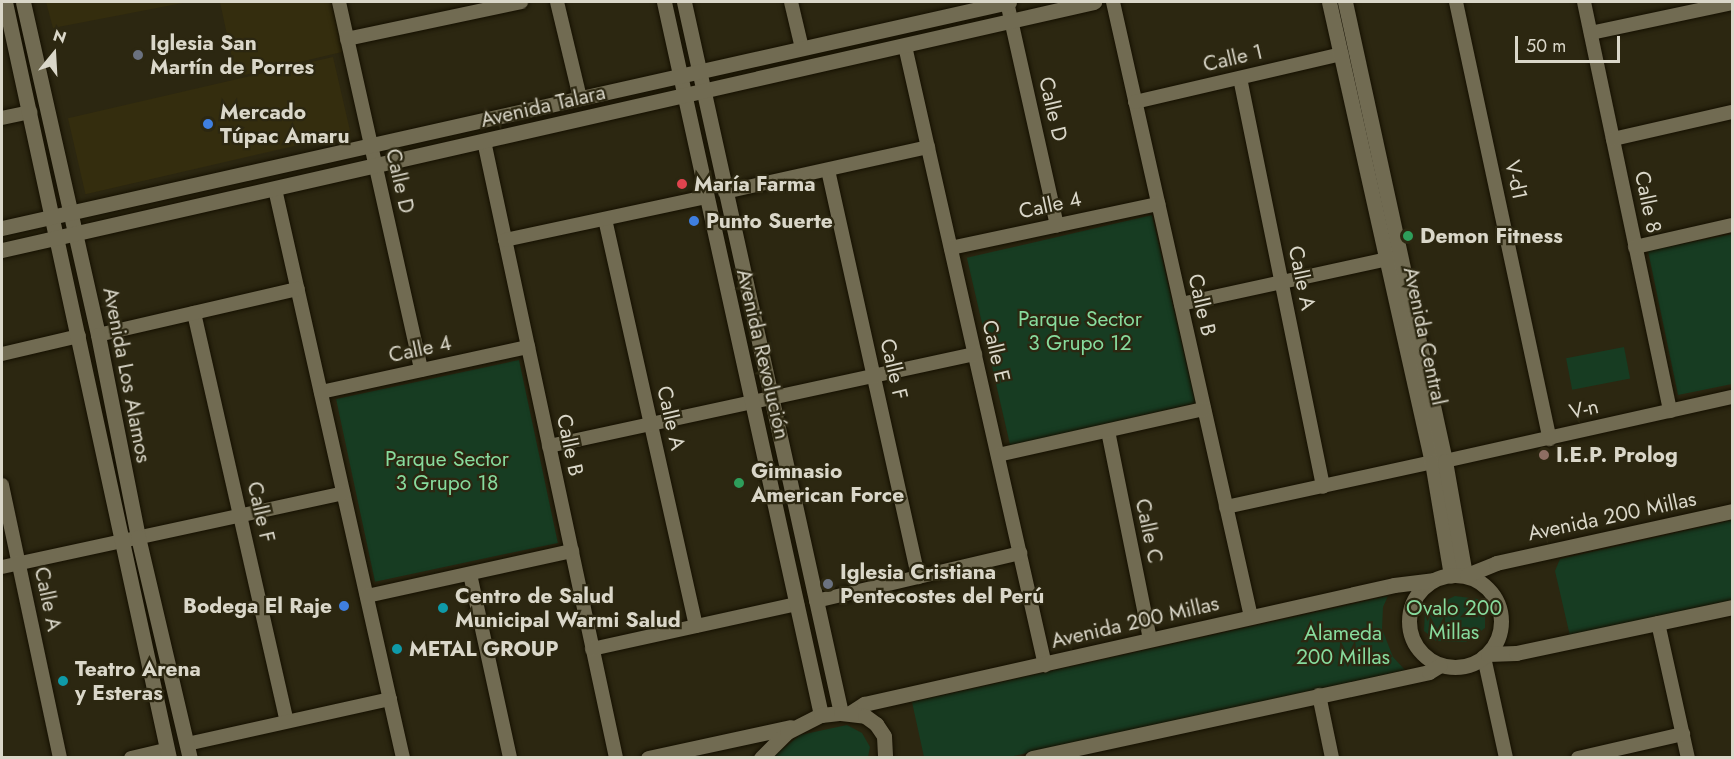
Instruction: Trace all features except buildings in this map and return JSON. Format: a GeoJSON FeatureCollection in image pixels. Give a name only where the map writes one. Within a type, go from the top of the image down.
{"type":"FeatureCollection","features":[{"type":"Feature","properties":{"kind":"street","name":"Avenida Los Alamos"},"geometry":{"type":"LineString","coordinates":[[5,2],[79,336],[119,541],[168,754]]}},
{"type":"Feature","properties":{"kind":"street","name":"Avenida Los Alamos"},"geometry":{"type":"LineString","coordinates":[[23,2],[72,213],[138,537],[189,751]]}},
{"type":"Feature","properties":{"kind":"street","name":"Calle D"},"geometry":{"type":"LineString","coordinates":[[339,2],[421,370]]}},
{"type":"Feature","properties":{"kind":"street"},"geometry":{"type":"LineString","coordinates":[[347,39],[521,2]]}},
{"type":"Feature","properties":{"kind":"street"},"geometry":{"type":"LineString","coordinates":[[557,2],[580,98]]}},
{"type":"Feature","properties":{"kind":"street","name":"Avenida Revolución"},"geometry":{"type":"LineString","coordinates":[[664,2],[821,715]]}},
{"type":"Feature","properties":{"kind":"street","name":"Avenida Revolución"},"geometry":{"type":"LineString","coordinates":[[684,2],[816,601],[846,713]]}},
{"type":"Feature","properties":{"kind":"street"},"geometry":{"type":"LineString","coordinates":[[791,2],[802,48]]}},
{"type":"Feature","properties":{"kind":"street","name":"Avenida Talara"},"geometry":{"type":"LineString","coordinates":[[2,228],[1008,2]]}},
{"type":"Feature","properties":{"kind":"street","name":"Calle D"},"geometry":{"type":"LineString","coordinates":[[1008,2],[1057,225]]}},
{"type":"Feature","properties":{"kind":"street","name":"Avenida Talara"},"geometry":{"type":"LineString","coordinates":[[2,250],[1094,2]]}},
{"type":"Feature","properties":{"kind":"street","name":"Calle B"},"geometry":{"type":"LineString","coordinates":[[1113,2],[1251,617]]}},
{"type":"Feature","properties":{"kind":"street","name":"Avenida Central"},"geometry":{"type":"LineString","coordinates":[[1329,2],[1387,259],[1438,462]]}},
{"type":"Feature","properties":{"kind":"street","name":"Avenida Central"},"geometry":{"type":"LineString","coordinates":[[1345,2],[1461,575]]}},
{"type":"Feature","properties":{"kind":"street","name":"V-d1"},"geometry":{"type":"LineString","coordinates":[[1456,2],[1550,439]]}},
{"type":"Feature","properties":{"kind":"street","name":"Calle 8"},"geometry":{"type":"LineString","coordinates":[[1584,2],[1670,411]]}},
{"type":"Feature","properties":{"kind":"street"},"geometry":{"type":"LineString","coordinates":[[1591,33],[1732,3]]}},
{"type":"Feature","properties":{"kind":"street","name":"Calle E"},"geometry":{"type":"LineString","coordinates":[[905,46],[1045,664]]}},
{"type":"Feature","properties":{"kind":"street","name":"Calle 1"},"geometry":{"type":"LineString","coordinates":[[1135,102],[1341,54]]}},
{"type":"Feature","properties":{"kind":"street","name":"Calle A"},"geometry":{"type":"LineString","coordinates":[[1240,78],[1323,486]]}},
{"type":"Feature","properties":{"kind":"street"},"geometry":{"type":"LineString","coordinates":[[2,118],[30,112]]}},
{"type":"Feature","properties":{"kind":"street"},"geometry":{"type":"LineString","coordinates":[[1613,139],[1732,112]]}},
{"type":"Feature","properties":{"kind":"street","name":"Calle B"},"geometry":{"type":"LineString","coordinates":[[484,141],[616,758]]}},
{"type":"Feature","properties":{"kind":"street"},"geometry":{"type":"LineString","coordinates":[[725,192],[928,147]]}},
{"type":"Feature","properties":{"kind":"street","name":"Calle F"},"geometry":{"type":"LineString","coordinates":[[828,170],[918,577]]}},
{"type":"Feature","properties":{"kind":"street"},"geometry":{"type":"LineString","coordinates":[[275,189],[403,758]]}},
{"type":"Feature","properties":{"kind":"street"},"geometry":{"type":"LineString","coordinates":[[505,240],[706,197]]}},
{"type":"Feature","properties":{"kind":"street","name":"Calle 4"},"geometry":{"type":"LineString","coordinates":[[951,248],[1158,204]]}},
{"type":"Feature","properties":{"kind":"street","name":"Calle A"},"geometry":{"type":"LineString","coordinates":[[605,219],[696,626]]}},
{"type":"Feature","properties":{"kind":"street"},"geometry":{"type":"LineString","coordinates":[[1635,247],[1732,225]]}},
{"type":"Feature","properties":{"kind":"street"},"geometry":{"type":"LineString","coordinates":[[1181,304],[1387,259]]}},
{"type":"Feature","properties":{"kind":"street"},"geometry":{"type":"LineString","coordinates":[[98,334],[298,289]]}},
{"type":"Feature","properties":{"kind":"street","name":"Calle F"},"geometry":{"type":"LineString","coordinates":[[194,313],[287,721]]}},
{"type":"Feature","properties":{"kind":"street"},"geometry":{"type":"LineString","coordinates":[[2,354],[79,336]]}},
{"type":"Feature","properties":{"kind":"street","name":"Calle 4"},"geometry":{"type":"LineString","coordinates":[[321,392],[528,347]]}},
{"type":"Feature","properties":{"kind":"street"},"geometry":{"type":"LineString","coordinates":[[549,446],[975,354]]}},
{"type":"Feature","properties":{"kind":"street","name":"V-n"},"geometry":{"type":"LineString","coordinates":[[1226,507],[1550,439],[1732,397]]}},
{"type":"Feature","properties":{"kind":"street"},"geometry":{"type":"LineString","coordinates":[[998,455],[1204,409]]}},
{"type":"Feature","properties":{"kind":"street","name":"Calle C"},"geometry":{"type":"LineString","coordinates":[[1108,431],[1150,639]]}},
{"type":"Feature","properties":{"kind":"street","name":"Calle A"},"geometry":{"type":"LineString","coordinates":[[2,485],[60,758]]}},
{"type":"Feature","properties":{"kind":"street"},"geometry":{"type":"LineString","coordinates":[[2,567],[343,493]]}},
{"type":"Feature","properties":{"kind":"street","name":"Avenida 200 Millas"},"geometry":{"type":"LineString","coordinates":[[1461,575],[1496,563],[1732,511]]}},
{"type":"Feature","properties":{"kind":"street"},"geometry":{"type":"LineString","coordinates":[[367,596],[572,551]]}},
{"type":"Feature","properties":{"kind":"street"},"geometry":{"type":"LineString","coordinates":[[816,601],[1020,554]]}},
{"type":"Feature","properties":{"kind":"street"},"geometry":{"type":"LineString","coordinates":[[470,574],[510,758]]}},
{"type":"Feature","properties":{"kind":"street"},"geometry":{"type":"LineString","coordinates":[[1506,758],[1486,656],[1500,633],[1500,608],[1486,586],[1461,575],[1433,580],[1412,603],[1409,628],[1420,651],[1440,665],[1465,666],[1486,656],[1516,653],[1732,607]]}},
{"type":"Feature","properties":{"kind":"street","name":"Avenida 200 Millas"},"geometry":{"type":"LineString","coordinates":[[846,713],[864,704],[1150,639],[1433,580]]}},
{"type":"Feature","properties":{"kind":"street"},"geometry":{"type":"LineString","coordinates":[[592,649],[797,604]]}},
{"type":"Feature","properties":{"kind":"street"},"geometry":{"type":"LineString","coordinates":[[1658,623],[1688,758]]}},
{"type":"Feature","properties":{"kind":"street"},"geometry":{"type":"LineString","coordinates":[[1032,758],[1429,672],[1440,665]]}},
{"type":"Feature","properties":{"kind":"street"},"geometry":{"type":"LineString","coordinates":[[1319,695],[1332,758]]}},
{"type":"Feature","properties":{"kind":"street"},"geometry":{"type":"LineString","coordinates":[[189,751],[287,721],[390,699]]}},
{"type":"Feature","properties":{"kind":"street"},"geometry":{"type":"LineString","coordinates":[[761,758],[776,741],[800,725],[821,715],[846,713],[876,724],[884,736],[885,758]]}},
{"type":"Feature","properties":{"kind":"street"},"geometry":{"type":"LineString","coordinates":[[648,758],[800,725]]}},
{"type":"Feature","properties":{"kind":"street"},"geometry":{"type":"LineString","coordinates":[[1578,758],[1683,734]]}},
{"type":"Feature","properties":{"kind":"street"},"geometry":{"type":"LineString","coordinates":[[131,758],[168,754]]}},
{"type":"Feature","properties":{"kind":"shaded area"},"geometry":{"type":"Polygon","coordinates":[[[46,2],[188,2],[53,28],[46,2]]]}},
{"type":"Feature","properties":{"kind":"shaded area"},"geometry":{"type":"Polygon","coordinates":[[[220,2],[335,2],[346,51],[236,77],[220,2]]]}},
{"type":"Feature","properties":{"kind":"shaded area","name":"Mercado Túpac Amaru"},"geometry":{"type":"Polygon","coordinates":[[[333,57],[351,133],[86,194],[68,118],[333,57]]]}},
{"type":"Feature","properties":{"kind":"green space","name":"Parque Sector 3 Grupo 12"},"geometry":{"type":"Polygon","coordinates":[[[1152,215],[1195,403],[1010,446],[967,258],[1152,215]]]}},
{"type":"Feature","properties":{"kind":"green space"},"geometry":{"type":"Polygon","coordinates":[[[1732,234],[1732,384],[1678,395],[1648,251],[1732,234]]]}},
{"type":"Feature","properties":{"kind":"green space"},"geometry":{"type":"Polygon","coordinates":[[[1624,347],[1630,378],[1572,390],[1566,358],[1624,347]]]}},
{"type":"Feature","properties":{"kind":"green space","name":"Parque Sector 3 Grupo 18"},"geometry":{"type":"Polygon","coordinates":[[[519,360],[558,543],[375,582],[336,399],[519,360]]]}},
{"type":"Feature","properties":{"kind":"green space"},"geometry":{"type":"Polygon","coordinates":[[[1732,520],[1732,600],[1570,636],[1555,571],[1560,559],[1732,520]]]}},
{"type":"Feature","properties":{"kind":"green space","name":"Alameda 200 Millas"},"geometry":{"type":"Polygon","coordinates":[[[1388,596],[1383,607],[1382,629],[1393,657],[1405,670],[1009,757],[924,757],[912,702],[1388,596]]]}},
{"type":"Feature","properties":{"kind":"green space","name":"Ovalo 200 Millas"},"geometry":{"type":"Polygon","coordinates":[[[1455,596],[1478,599],[1485,613],[1485,628],[1466,642],[1436,641],[1424,631],[1425,610],[1455,596]]]}},
{"type":"Feature","properties":{"kind":"green space"},"geometry":{"type":"Polygon","coordinates":[[[847,725],[862,733],[870,747],[868,757],[773,757],[800,735],[847,725]]]}},
{"type":"Feature","properties":{"kind":"place","name":"Iglesia San Martín de Porres"},"geometry":{"type":"Point","coordinates":[138,55]}},
{"type":"Feature","properties":{"kind":"place","name":"Mercado Túpac Amaru"},"geometry":{"type":"Point","coordinates":[208,124]}},
{"type":"Feature","properties":{"kind":"place","name":"María Farma"},"geometry":{"type":"Point","coordinates":[682,184]}},
{"type":"Feature","properties":{"kind":"place","name":"Punto Suerte"},"geometry":{"type":"Point","coordinates":[694,221]}},
{"type":"Feature","properties":{"kind":"place","name":"Demon Fitness"},"geometry":{"type":"Point","coordinates":[1408,236]}},
{"type":"Feature","properties":{"kind":"place","name":"I.E.P. Prolog"},"geometry":{"type":"Point","coordinates":[1544,455]}},
{"type":"Feature","properties":{"kind":"place","name":"Gimnasio American Force"},"geometry":{"type":"Point","coordinates":[739,483]}},
{"type":"Feature","properties":{"kind":"place","name":"Iglesia Cristiana Pentecostes del Perú"},"geometry":{"type":"Point","coordinates":[828,584]}},
{"type":"Feature","properties":{"kind":"place","name":"Bodega El Raje"},"geometry":{"type":"Point","coordinates":[344,606]}},
{"type":"Feature","properties":{"kind":"place","name":"Centro de Salud Municipal Warmi Salud"},"geometry":{"type":"Point","coordinates":[443,608]}},
{"type":"Feature","properties":{"kind":"place","name":"METAL GROUP"},"geometry":{"type":"Point","coordinates":[397,649]}},
{"type":"Feature","properties":{"kind":"place","name":"Teatro Arena y Esteras"},"geometry":{"type":"Point","coordinates":[63,681]}}]}
